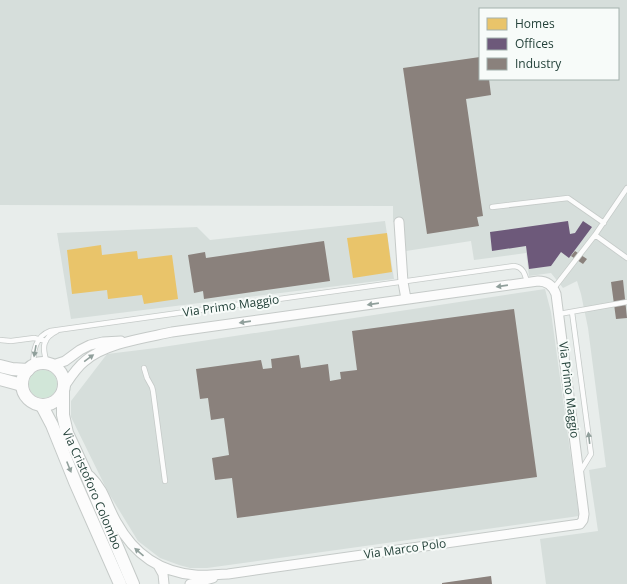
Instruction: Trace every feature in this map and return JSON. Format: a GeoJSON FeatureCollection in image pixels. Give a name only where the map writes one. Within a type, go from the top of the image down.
{"type":"FeatureCollection","features":[{"type":"Feature","properties":{"kind":"street"},"geometry":{"type":"LineString","coordinates":[[399,222],[403,282],[406,299]]}},
{"type":"Feature","properties":{"kind":"street","name":"Via Primo Maggio"},"geometry":{"type":"LineString","coordinates":[[64,390],[77,368],[91,356],[105,349],[133,340],[172,332],[543,281],[554,288],[556,294],[584,514],[582,522]]}},
{"type":"Feature","properties":{"kind":"street","name":"Via Primo Maggio"},"geometry":{"type":"LineString","coordinates":[[50,364],[65,361],[82,349],[94,343],[133,340]]}},
{"type":"Feature","properties":{"kind":"street"},"geometry":{"type":"LineString","coordinates":[[0,366],[12,369],[31,367],[40,363],[50,364]]}},
{"type":"Feature","properties":{"kind":"street","name":"Via Cristoforo Colombo"},"geometry":{"type":"LineString","coordinates":[[50,364],[58,369],[62,374],[64,381],[63,415],[66,429],[133,584]]}},
{"type":"Feature","properties":{"kind":"street"},"geometry":{"type":"LineString","coordinates":[[0,378],[22,385],[24,375],[31,367]]}},
{"type":"Feature","properties":{"kind":"street","name":"Via Cristoforo Colombo"},"geometry":{"type":"LineString","coordinates":[[22,385],[24,393],[28,399],[35,404],[42,406],[52,425],[75,482],[120,584]]}},
{"type":"Feature","properties":{"kind":"street"},"geometry":{"type":"LineString","coordinates":[[42,406],[56,402],[64,390]]}},
{"type":"Feature","properties":{"kind":"street","name":"Via Marco Polo"},"geometry":{"type":"LineString","coordinates":[[83,467],[101,489],[116,522],[130,544],[142,555],[158,565],[178,572],[196,575],[228,574],[575,525],[582,522]]}},
{"type":"Feature","properties":{"kind":"street"},"geometry":{"type":"LineString","coordinates":[[158,565],[163,574],[164,584]]}},
{"type":"Feature","properties":{"kind":"street","name":"Via Marco Polo"},"geometry":{"type":"LineString","coordinates":[[190,584],[228,574]]}},
{"type":"Feature","properties":{"kind":"lane"},"geometry":{"type":"LineString","coordinates":[[554,288],[596,235],[627,188]]}},
{"type":"Feature","properties":{"kind":"lane"},"geometry":{"type":"LineString","coordinates":[[492,207],[568,198],[604,223]]}},
{"type":"Feature","properties":{"kind":"lane"},"geometry":{"type":"LineString","coordinates":[[596,235],[627,258]]}},
{"type":"Feature","properties":{"kind":"lane","name":"Via Primo Maggio"},"geometry":{"type":"LineString","coordinates":[[39,338],[47,332],[516,266],[523,271],[527,282]]}},
{"type":"Feature","properties":{"kind":"lane"},"geometry":{"type":"LineString","coordinates":[[559,314],[627,302]]}},
{"type":"Feature","properties":{"kind":"lane"},"geometry":{"type":"LineString","coordinates":[[572,312],[591,454],[579,473]]}},
{"type":"Feature","properties":{"kind":"lane","name":"Via Primo Maggio"},"geometry":{"type":"LineString","coordinates":[[46,341],[51,335],[59,331]]}},
{"type":"Feature","properties":{"kind":"lane"},"geometry":{"type":"LineString","coordinates":[[31,367],[36,343],[39,338]]}},
{"type":"Feature","properties":{"kind":"lane"},"geometry":{"type":"LineString","coordinates":[[0,340],[11,341],[39,338],[46,341],[44,348],[50,364]]}},
{"type":"Feature","properties":{"kind":"lane"},"geometry":{"type":"LineString","coordinates":[[144,368],[153,392],[165,481]]}},
{"type":"Feature","properties":{"kind":"shaded area"},"geometry":{"type":"Polygon","coordinates":[[[0,0],[627,0],[627,584],[546,584],[540,539],[598,531],[589,470],[606,467],[588,328],[577,281],[563,288],[551,273],[529,276],[526,253],[474,260],[471,241],[406,251],[404,222],[393,222],[393,206],[0,205],[0,0]]]}},
{"type":"Feature","properties":{"kind":"shaded area"},"geometry":{"type":"Polygon","coordinates":[[[385,221],[394,279],[71,319],[57,233],[197,227],[210,240],[385,221]]]}},
{"type":"Feature","properties":{"kind":"shaded area"},"geometry":{"type":"Polygon","coordinates":[[[545,289],[551,312],[579,516],[207,568],[190,568],[160,558],[138,541],[108,492],[71,417],[71,401],[107,354],[156,348],[545,289]]]}},
{"type":"Feature","properties":{"kind":"green space"},"geometry":{"type":"Polygon","coordinates":[[[43,370],[53,374],[57,384],[53,394],[43,398],[33,394],[29,384],[33,374],[43,370]]]}},
{"type":"Feature","properties":{"kind":"building: Homes"},"geometry":{"type":"Polygon","coordinates":[[[387,233],[392,272],[353,278],[347,238],[387,233]]]}},
{"type":"Feature","properties":{"kind":"building: Homes"},"geometry":{"type":"Polygon","coordinates":[[[101,245],[102,255],[137,251],[138,259],[172,255],[178,299],[144,304],[142,295],[108,299],[107,290],[72,294],[67,250],[101,245]]]}},
{"type":"Feature","properties":{"kind":"building: Offices"},"geometry":{"type":"Polygon","coordinates":[[[568,221],[570,234],[575,233],[583,221],[592,227],[569,258],[561,252],[551,266],[529,269],[526,246],[492,251],[490,232],[568,221]]]}},
{"type":"Feature","properties":{"kind":"building: Industry"},"geometry":{"type":"Polygon","coordinates":[[[479,57],[479,80],[489,80],[491,95],[466,99],[483,216],[477,217],[479,226],[427,234],[403,68],[479,57]]]}},
{"type":"Feature","properties":{"kind":"building: Industry"},"geometry":{"type":"Polygon","coordinates":[[[324,241],[330,281],[204,299],[203,291],[194,293],[188,255],[205,252],[206,258],[324,241]]]}},
{"type":"Feature","properties":{"kind":"building: Industry"},"geometry":{"type":"Polygon","coordinates":[[[575,251],[587,259],[583,264],[571,256],[575,251]]]}},
{"type":"Feature","properties":{"kind":"building: Industry"},"geometry":{"type":"Polygon","coordinates":[[[623,280],[627,318],[616,319],[611,282],[623,280]]]}},
{"type":"Feature","properties":{"kind":"building: Industry"},"geometry":{"type":"Polygon","coordinates":[[[514,309],[537,477],[237,518],[232,478],[215,480],[212,458],[229,455],[224,418],[211,420],[208,398],[200,399],[196,369],[261,360],[263,369],[272,368],[271,359],[299,355],[301,368],[328,364],[330,381],[341,379],[340,372],[357,370],[352,331],[514,309]]]}},
{"type":"Feature","properties":{"kind":"building: Industry"},"geometry":{"type":"Polygon","coordinates":[[[491,576],[492,584],[442,584],[442,583],[491,576]]]}}]}
